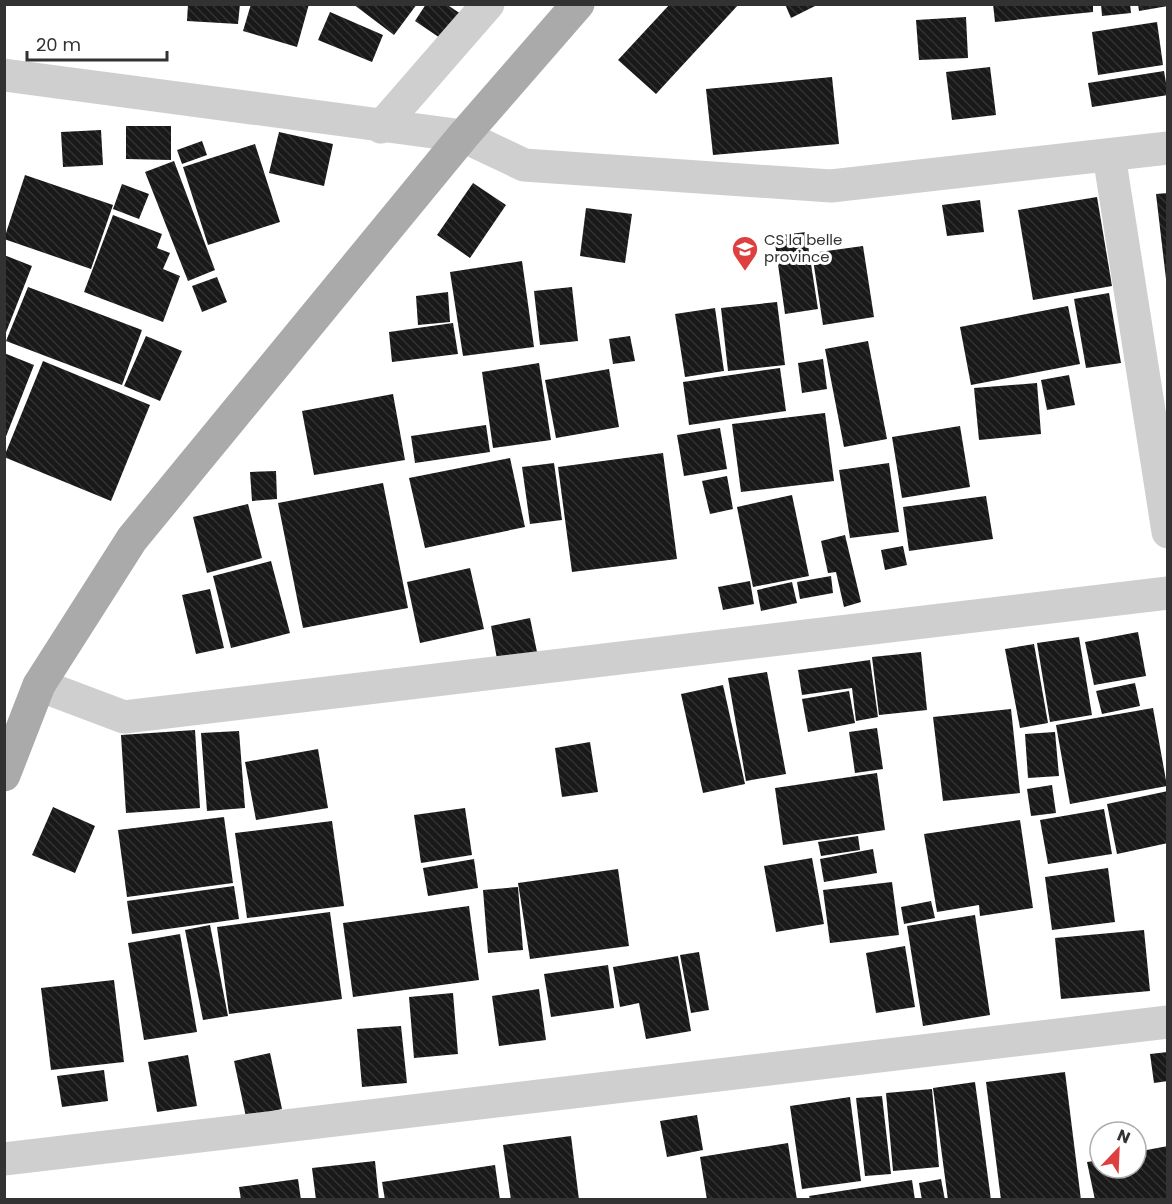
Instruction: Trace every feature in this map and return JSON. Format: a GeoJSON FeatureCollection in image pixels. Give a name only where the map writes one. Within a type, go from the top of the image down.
{"type":"FeatureCollection","features":[{"type":"Feature","properties":{"kind":"main road"},"geometry":{"type":"LineString","coordinates":[[4,776],[39,685],[132,539],[463,136],[578,4]]}},
{"type":"Feature","properties":{"kind":"street"},"geometry":{"type":"LineString","coordinates":[[381,127],[488,4]]}},
{"type":"Feature","properties":{"kind":"street"},"geometry":{"type":"LineString","coordinates":[[4,75],[381,127],[463,136],[524,165],[831,186],[1167,148]]}},
{"type":"Feature","properties":{"kind":"street"},"geometry":{"type":"LineString","coordinates":[[1109,155],[1167,532]]}},
{"type":"Feature","properties":{"kind":"street"},"geometry":{"type":"LineString","coordinates":[[39,685],[124,717],[1167,593]]}},
{"type":"Feature","properties":{"kind":"street"},"geometry":{"type":"LineString","coordinates":[[4,1159],[1167,1022]]}},
{"type":"Feature","properties":{"kind":"building"},"geometry":{"type":"Polygon","coordinates":[[[188,4],[240,4],[238,24],[187,21],[188,4]]]}},
{"type":"Feature","properties":{"kind":"building"},"geometry":{"type":"Polygon","coordinates":[[[251,4],[309,4],[297,47],[243,31],[251,4]]]}},
{"type":"Feature","properties":{"kind":"building"},"geometry":{"type":"Polygon","coordinates":[[[353,4],[417,4],[394,35],[353,4]]]}},
{"type":"Feature","properties":{"kind":"building"},"geometry":{"type":"Polygon","coordinates":[[[426,4],[446,4],[464,16],[446,42],[415,21],[426,4]]]}},
{"type":"Feature","properties":{"kind":"building"},"geometry":{"type":"Polygon","coordinates":[[[670,4],[739,4],[656,94],[618,60],[670,4]]]}},
{"type":"Feature","properties":{"kind":"building"},"geometry":{"type":"Polygon","coordinates":[[[785,4],[819,4],[791,18],[785,4]]]}},
{"type":"Feature","properties":{"kind":"building"},"geometry":{"type":"Polygon","coordinates":[[[993,4],[1093,4],[1093,12],[995,22],[993,4]]]}},
{"type":"Feature","properties":{"kind":"building"},"geometry":{"type":"Polygon","coordinates":[[[1101,4],[1130,4],[1131,13],[1102,16],[1101,4]]]}},
{"type":"Feature","properties":{"kind":"building"},"geometry":{"type":"Polygon","coordinates":[[[1138,4],[1168,4],[1168,6],[1139,11],[1138,4]]]}},
{"type":"Feature","properties":{"kind":"building"},"geometry":{"type":"Polygon","coordinates":[[[330,12],[383,35],[372,62],[318,40],[330,12]]]}},
{"type":"Feature","properties":{"kind":"building"},"geometry":{"type":"Polygon","coordinates":[[[966,17],[968,58],[919,60],[916,20],[966,17]]]}},
{"type":"Feature","properties":{"kind":"building"},"geometry":{"type":"Polygon","coordinates":[[[1157,22],[1163,65],[1098,75],[1092,32],[1157,22]]]}},
{"type":"Feature","properties":{"kind":"building"},"geometry":{"type":"Polygon","coordinates":[[[990,67],[996,115],[952,120],[946,72],[990,67]]]}},
{"type":"Feature","properties":{"kind":"building"},"geometry":{"type":"Polygon","coordinates":[[[1164,71],[1168,95],[1092,107],[1088,83],[1164,71]]]}},
{"type":"Feature","properties":{"kind":"building"},"geometry":{"type":"Polygon","coordinates":[[[832,77],[839,144],[713,155],[706,89],[832,77]]]}},
{"type":"Feature","properties":{"kind":"building"},"geometry":{"type":"Polygon","coordinates":[[[126,126],[171,126],[171,160],[126,159],[126,126]]]}},
{"type":"Feature","properties":{"kind":"building"},"geometry":{"type":"Polygon","coordinates":[[[101,130],[103,165],[63,167],[61,132],[101,130]]]}},
{"type":"Feature","properties":{"kind":"building"},"geometry":{"type":"Polygon","coordinates":[[[279,132],[333,144],[324,186],[269,173],[279,132]]]}},
{"type":"Feature","properties":{"kind":"building"},"geometry":{"type":"Polygon","coordinates":[[[202,141],[207,155],[182,164],[177,150],[202,141]]]}},
{"type":"Feature","properties":{"kind":"building"},"geometry":{"type":"Polygon","coordinates":[[[255,144],[280,222],[208,245],[183,167],[255,144]]]}},
{"type":"Feature","properties":{"kind":"building"},"geometry":{"type":"Polygon","coordinates":[[[174,161],[215,270],[188,281],[145,172],[174,161]]]}},
{"type":"Feature","properties":{"kind":"building"},"geometry":{"type":"Polygon","coordinates":[[[25,175],[113,205],[91,269],[4,239],[25,175]]]}},
{"type":"Feature","properties":{"kind":"building"},"geometry":{"type":"Polygon","coordinates":[[[473,183],[506,205],[470,258],[437,235],[473,183]]]}},
{"type":"Feature","properties":{"kind":"building"},"geometry":{"type":"Polygon","coordinates":[[[122,184],[149,194],[139,219],[113,209],[122,184]]]}},
{"type":"Feature","properties":{"kind":"building"},"geometry":{"type":"Polygon","coordinates":[[[1168,193],[1168,279],[1166,279],[1156,194],[1168,193]]]}},
{"type":"Feature","properties":{"kind":"building"},"geometry":{"type":"Polygon","coordinates":[[[1097,197],[1112,286],[1033,300],[1018,210],[1097,197]]]}},
{"type":"Feature","properties":{"kind":"building"},"geometry":{"type":"Polygon","coordinates":[[[980,200],[984,232],[947,236],[942,205],[980,200]]]}},
{"type":"Feature","properties":{"kind":"building"},"geometry":{"type":"Polygon","coordinates":[[[586,208],[632,214],[625,263],[580,256],[586,208]]]}},
{"type":"Feature","properties":{"kind":"building"},"geometry":{"type":"Polygon","coordinates":[[[113,215],[162,234],[157,248],[170,253],[163,269],[180,276],[163,322],[84,292],[113,215]]]}},
{"type":"Feature","properties":{"kind":"building"},"geometry":{"type":"Polygon","coordinates":[[[806,232],[818,309],[785,314],[774,236],[806,232]]]}},
{"type":"Feature","properties":{"kind":"building"},"geometry":{"type":"Polygon","coordinates":[[[863,246],[874,317],[823,325],[812,253],[863,246]]]}},
{"type":"Feature","properties":{"kind":"building"},"geometry":{"type":"Polygon","coordinates":[[[4,255],[32,266],[5,335],[4,335],[4,255]]]}},
{"type":"Feature","properties":{"kind":"building"},"geometry":{"type":"Polygon","coordinates":[[[522,261],[534,347],[463,356],[450,272],[522,261]]]}},
{"type":"Feature","properties":{"kind":"building"},"geometry":{"type":"Polygon","coordinates":[[[217,277],[227,302],[202,312],[192,286],[217,277]]]}},
{"type":"Feature","properties":{"kind":"building"},"geometry":{"type":"Polygon","coordinates":[[[28,287],[142,330],[122,385],[6,341],[28,287]]]}},
{"type":"Feature","properties":{"kind":"building"},"geometry":{"type":"Polygon","coordinates":[[[572,287],[578,341],[540,345],[534,291],[572,287]]]}},
{"type":"Feature","properties":{"kind":"building"},"geometry":{"type":"Polygon","coordinates":[[[448,292],[450,322],[418,325],[416,296],[448,292]]]}},
{"type":"Feature","properties":{"kind":"building"},"geometry":{"type":"Polygon","coordinates":[[[1109,293],[1121,363],[1086,368],[1074,299],[1109,293]]]}},
{"type":"Feature","properties":{"kind":"building"},"geometry":{"type":"Polygon","coordinates":[[[777,302],[785,365],[728,371],[721,308],[777,302]]]}},
{"type":"Feature","properties":{"kind":"building"},"geometry":{"type":"Polygon","coordinates":[[[1068,306],[1080,364],[971,385],[960,327],[1068,306]]]}},
{"type":"Feature","properties":{"kind":"building"},"geometry":{"type":"Polygon","coordinates":[[[715,308],[724,371],[685,377],[675,314],[715,308]]]}},
{"type":"Feature","properties":{"kind":"building"},"geometry":{"type":"Polygon","coordinates":[[[453,323],[458,354],[392,362],[389,332],[453,323]]]}},
{"type":"Feature","properties":{"kind":"building"},"geometry":{"type":"Polygon","coordinates":[[[146,336],[182,351],[160,401],[124,386],[146,336]]]}},
{"type":"Feature","properties":{"kind":"building"},"geometry":{"type":"Polygon","coordinates":[[[630,336],[635,361],[613,364],[609,339],[630,336]]]}},
{"type":"Feature","properties":{"kind":"building"},"geometry":{"type":"Polygon","coordinates":[[[868,341],[887,439],[844,447],[825,349],[868,341]]]}},
{"type":"Feature","properties":{"kind":"building"},"geometry":{"type":"Polygon","coordinates":[[[4,353],[34,365],[5,439],[4,439],[4,353]]]}},
{"type":"Feature","properties":{"kind":"building"},"geometry":{"type":"Polygon","coordinates":[[[823,359],[827,389],[802,393],[798,363],[823,359]]]}},
{"type":"Feature","properties":{"kind":"building"},"geometry":{"type":"Polygon","coordinates":[[[43,361],[150,405],[111,501],[4,457],[43,361]]]}},
{"type":"Feature","properties":{"kind":"building"},"geometry":{"type":"Polygon","coordinates":[[[539,363],[551,440],[493,448],[482,372],[539,363]]]}},
{"type":"Feature","properties":{"kind":"building"},"geometry":{"type":"Polygon","coordinates":[[[780,368],[786,411],[689,425],[683,382],[780,368]]]}},
{"type":"Feature","properties":{"kind":"building"},"geometry":{"type":"Polygon","coordinates":[[[609,369],[619,427],[556,438],[545,380],[609,369]]]}},
{"type":"Feature","properties":{"kind":"building"},"geometry":{"type":"Polygon","coordinates":[[[1069,375],[1075,405],[1047,410],[1041,380],[1069,375]]]}},
{"type":"Feature","properties":{"kind":"building"},"geometry":{"type":"Polygon","coordinates":[[[1037,383],[1041,434],[979,440],[974,388],[1037,383]]]}},
{"type":"Feature","properties":{"kind":"building"},"geometry":{"type":"Polygon","coordinates":[[[393,394],[405,460],[314,475],[302,411],[393,394]]]}},
{"type":"Feature","properties":{"kind":"building"},"geometry":{"type":"Polygon","coordinates":[[[825,413],[834,481],[741,492],[732,424],[825,413]]]}},
{"type":"Feature","properties":{"kind":"building"},"geometry":{"type":"Polygon","coordinates":[[[486,425],[490,452],[415,463],[411,436],[486,425]]]}},
{"type":"Feature","properties":{"kind":"building"},"geometry":{"type":"Polygon","coordinates":[[[960,426],[970,487],[902,498],[892,437],[960,426]]]}},
{"type":"Feature","properties":{"kind":"building"},"geometry":{"type":"Polygon","coordinates":[[[720,428],[727,469],[684,476],[677,435],[720,428]]]}},
{"type":"Feature","properties":{"kind":"building"},"geometry":{"type":"Polygon","coordinates":[[[663,453],[677,559],[572,572],[558,467],[663,453]]]}},
{"type":"Feature","properties":{"kind":"building"},"geometry":{"type":"Polygon","coordinates":[[[510,458],[525,527],[425,548],[409,478],[510,458]]]}},
{"type":"Feature","properties":{"kind":"building"},"geometry":{"type":"Polygon","coordinates":[[[554,463],[562,520],[530,524],[522,467],[554,463]]]}},
{"type":"Feature","properties":{"kind":"building"},"geometry":{"type":"Polygon","coordinates":[[[889,463],[899,532],[850,538],[839,470],[889,463]]]}},
{"type":"Feature","properties":{"kind":"building"},"geometry":{"type":"Polygon","coordinates":[[[276,471],[277,499],[252,501],[250,472],[276,471]]]}},
{"type":"Feature","properties":{"kind":"building"},"geometry":{"type":"Polygon","coordinates":[[[727,476],[733,509],[710,514],[702,481],[727,476]]]}},
{"type":"Feature","properties":{"kind":"building"},"geometry":{"type":"Polygon","coordinates":[[[383,483],[408,608],[303,628],[278,503],[383,483]]]}},
{"type":"Feature","properties":{"kind":"building"},"geometry":{"type":"Polygon","coordinates":[[[792,495],[809,576],[753,587],[737,507],[792,495]]]}},
{"type":"Feature","properties":{"kind":"building"},"geometry":{"type":"Polygon","coordinates":[[[986,496],[993,539],[909,551],[903,507],[986,496]]]}},
{"type":"Feature","properties":{"kind":"building"},"geometry":{"type":"Polygon","coordinates":[[[248,504],[262,558],[207,573],[193,517],[248,504]]]}},
{"type":"Feature","properties":{"kind":"building"},"geometry":{"type":"Polygon","coordinates":[[[845,535],[861,602],[844,607],[836,572],[828,573],[821,541],[845,535]]]}},
{"type":"Feature","properties":{"kind":"building"},"geometry":{"type":"Polygon","coordinates":[[[903,546],[907,565],[885,570],[881,550],[903,546]]]}},
{"type":"Feature","properties":{"kind":"building"},"geometry":{"type":"Polygon","coordinates":[[[271,561],[290,633],[231,648],[213,576],[271,561]]]}},
{"type":"Feature","properties":{"kind":"building"},"geometry":{"type":"Polygon","coordinates":[[[470,568],[484,629],[420,643],[407,582],[470,568]]]}},
{"type":"Feature","properties":{"kind":"building"},"geometry":{"type":"Polygon","coordinates":[[[831,576],[833,593],[800,599],[797,582],[831,576]]]}},
{"type":"Feature","properties":{"kind":"building"},"geometry":{"type":"Polygon","coordinates":[[[750,581],[754,604],[723,610],[718,587],[750,581]]]}},
{"type":"Feature","properties":{"kind":"building"},"geometry":{"type":"Polygon","coordinates":[[[792,582],[797,603],[761,611],[757,590],[792,582]]]}},
{"type":"Feature","properties":{"kind":"building"},"geometry":{"type":"Polygon","coordinates":[[[210,589],[224,648],[196,654],[182,595],[210,589]]]}},
{"type":"Feature","properties":{"kind":"building"},"geometry":{"type":"Polygon","coordinates":[[[530,618],[537,652],[497,659],[491,626],[530,618]]]}},
{"type":"Feature","properties":{"kind":"building"},"geometry":{"type":"Polygon","coordinates":[[[1138,632],[1146,676],[1094,685],[1085,642],[1138,632]]]}},
{"type":"Feature","properties":{"kind":"building"},"geometry":{"type":"Polygon","coordinates":[[[1079,637],[1092,715],[1050,722],[1037,643],[1079,637]]]}},
{"type":"Feature","properties":{"kind":"building"},"geometry":{"type":"Polygon","coordinates":[[[1034,644],[1048,723],[1020,728],[1005,649],[1034,644]]]}},
{"type":"Feature","properties":{"kind":"building"},"geometry":{"type":"Polygon","coordinates":[[[921,652],[927,710],[879,715],[872,657],[921,652]]]}},
{"type":"Feature","properties":{"kind":"building"},"geometry":{"type":"Polygon","coordinates":[[[870,660],[878,717],[856,721],[852,688],[802,695],[798,670],[870,660]]]}},
{"type":"Feature","properties":{"kind":"building"},"geometry":{"type":"Polygon","coordinates":[[[767,672],[786,774],[746,781],[728,678],[767,672]]]}},
{"type":"Feature","properties":{"kind":"building"},"geometry":{"type":"Polygon","coordinates":[[[1135,683],[1140,706],[1102,714],[1096,691],[1135,683]]]}},
{"type":"Feature","properties":{"kind":"building"},"geometry":{"type":"Polygon","coordinates":[[[723,685],[745,784],[703,793],[681,694],[723,685]]]}},
{"type":"Feature","properties":{"kind":"building"},"geometry":{"type":"Polygon","coordinates":[[[849,691],[855,723],[808,732],[802,699],[849,691]]]}},
{"type":"Feature","properties":{"kind":"building"},"geometry":{"type":"Polygon","coordinates":[[[1153,708],[1167,786],[1070,804],[1056,725],[1153,708]]]}},
{"type":"Feature","properties":{"kind":"building"},"geometry":{"type":"Polygon","coordinates":[[[1011,709],[1020,793],[943,801],[933,717],[1011,709]]]}},
{"type":"Feature","properties":{"kind":"building"},"geometry":{"type":"Polygon","coordinates":[[[877,728],[883,769],[855,773],[849,732],[877,728]]]}},
{"type":"Feature","properties":{"kind":"building"},"geometry":{"type":"Polygon","coordinates":[[[195,730],[200,808],[126,813],[121,735],[195,730]]]}},
{"type":"Feature","properties":{"kind":"building"},"geometry":{"type":"Polygon","coordinates":[[[239,731],[245,808],[207,811],[201,733],[239,731]]]}},
{"type":"Feature","properties":{"kind":"building"},"geometry":{"type":"Polygon","coordinates":[[[1055,732],[1059,776],[1028,778],[1025,734],[1055,732]]]}},
{"type":"Feature","properties":{"kind":"building"},"geometry":{"type":"Polygon","coordinates":[[[590,742],[598,792],[562,797],[555,748],[590,742]]]}},
{"type":"Feature","properties":{"kind":"building"},"geometry":{"type":"Polygon","coordinates":[[[318,749],[328,808],[256,820],[245,762],[318,749]]]}},
{"type":"Feature","properties":{"kind":"building"},"geometry":{"type":"Polygon","coordinates":[[[877,773],[885,830],[783,845],[775,788],[877,773]]]}},
{"type":"Feature","properties":{"kind":"building"},"geometry":{"type":"Polygon","coordinates":[[[1052,785],[1056,813],[1031,816],[1027,789],[1052,785]]]}},
{"type":"Feature","properties":{"kind":"building"},"geometry":{"type":"Polygon","coordinates":[[[1168,791],[1168,843],[1117,854],[1107,804],[1168,791]]]}},
{"type":"Feature","properties":{"kind":"building"},"geometry":{"type":"Polygon","coordinates":[[[53,807],[95,826],[75,873],[32,855],[53,807]]]}},
{"type":"Feature","properties":{"kind":"building"},"geometry":{"type":"Polygon","coordinates":[[[465,808],[472,855],[421,863],[414,815],[465,808]]]}},
{"type":"Feature","properties":{"kind":"building"},"geometry":{"type":"Polygon","coordinates":[[[1104,809],[1112,854],[1048,864],[1040,820],[1104,809]]]}},
{"type":"Feature","properties":{"kind":"building"},"geometry":{"type":"Polygon","coordinates":[[[224,817],[233,883],[127,897],[118,830],[224,817]]]}},
{"type":"Feature","properties":{"kind":"building"},"geometry":{"type":"Polygon","coordinates":[[[1020,820],[1033,908],[980,916],[979,905],[937,912],[924,834],[1020,820]]]}},
{"type":"Feature","properties":{"kind":"building"},"geometry":{"type":"Polygon","coordinates":[[[332,821],[344,906],[247,918],[235,833],[332,821]]]}},
{"type":"Feature","properties":{"kind":"building"},"geometry":{"type":"Polygon","coordinates":[[[858,836],[860,850],[821,856],[818,842],[858,836]]]}},
{"type":"Feature","properties":{"kind":"building"},"geometry":{"type":"Polygon","coordinates":[[[873,849],[877,873],[824,882],[820,859],[873,849]]]}},
{"type":"Feature","properties":{"kind":"building"},"geometry":{"type":"Polygon","coordinates":[[[812,858],[824,924],[776,932],[764,866],[812,858]]]}},
{"type":"Feature","properties":{"kind":"building"},"geometry":{"type":"Polygon","coordinates":[[[474,859],[478,888],[428,896],[423,868],[474,859]]]}},
{"type":"Feature","properties":{"kind":"building"},"geometry":{"type":"Polygon","coordinates":[[[1108,868],[1115,922],[1052,930],[1045,877],[1108,868]]]}},
{"type":"Feature","properties":{"kind":"building"},"geometry":{"type":"Polygon","coordinates":[[[618,869],[629,946],[530,959],[518,883],[618,869]]]}},
{"type":"Feature","properties":{"kind":"building"},"geometry":{"type":"Polygon","coordinates":[[[892,882],[899,935],[830,943],[823,890],[892,882]]]}},
{"type":"Feature","properties":{"kind":"building"},"geometry":{"type":"Polygon","coordinates":[[[234,886],[239,919],[132,934],[127,901],[234,886]]]}},
{"type":"Feature","properties":{"kind":"building"},"geometry":{"type":"Polygon","coordinates":[[[518,887],[523,950],[488,953],[483,890],[518,887]]]}},
{"type":"Feature","properties":{"kind":"building"},"geometry":{"type":"Polygon","coordinates":[[[931,901],[935,918],[904,924],[901,907],[931,901]]]}},
{"type":"Feature","properties":{"kind":"building"},"geometry":{"type":"Polygon","coordinates":[[[469,906],[479,980],[353,997],[343,923],[469,906]]]}},
{"type":"Feature","properties":{"kind":"building"},"geometry":{"type":"Polygon","coordinates":[[[330,912],[342,999],[229,1014],[217,927],[330,912]]]}},
{"type":"Feature","properties":{"kind":"building"},"geometry":{"type":"Polygon","coordinates":[[[975,915],[990,1015],[923,1026],[907,926],[975,915]]]}},
{"type":"Feature","properties":{"kind":"building"},"geometry":{"type":"Polygon","coordinates":[[[210,925],[228,1016],[203,1020],[185,930],[210,925]]]}},
{"type":"Feature","properties":{"kind":"building"},"geometry":{"type":"Polygon","coordinates":[[[1144,930],[1150,991],[1061,999],[1055,938],[1144,930]]]}},
{"type":"Feature","properties":{"kind":"building"},"geometry":{"type":"Polygon","coordinates":[[[180,934],[197,1032],[144,1040],[128,943],[180,934]]]}},
{"type":"Feature","properties":{"kind":"building"},"geometry":{"type":"Polygon","coordinates":[[[905,946],[915,1007],[876,1013],[866,953],[905,946]]]}},
{"type":"Feature","properties":{"kind":"building"},"geometry":{"type":"Polygon","coordinates":[[[699,952],[709,1010],[691,1013],[680,955],[699,952]]]}},
{"type":"Feature","properties":{"kind":"building"},"geometry":{"type":"Polygon","coordinates":[[[678,956],[691,1031],[646,1039],[639,1003],[620,1007],[613,967],[678,956]]]}},
{"type":"Feature","properties":{"kind":"building"},"geometry":{"type":"Polygon","coordinates":[[[608,965],[614,1008],[551,1017],[544,974],[608,965]]]}},
{"type":"Feature","properties":{"kind":"building"},"geometry":{"type":"Polygon","coordinates":[[[114,980],[124,1062],[51,1070],[41,988],[114,980]]]}},
{"type":"Feature","properties":{"kind":"building"},"geometry":{"type":"Polygon","coordinates":[[[539,989],[546,1040],[499,1046],[492,996],[539,989]]]}},
{"type":"Feature","properties":{"kind":"building"},"geometry":{"type":"Polygon","coordinates":[[[453,993],[458,1054],[414,1058],[409,997],[453,993]]]}},
{"type":"Feature","properties":{"kind":"building"},"geometry":{"type":"Polygon","coordinates":[[[401,1026],[407,1083],[362,1087],[357,1029],[401,1026]]]}},
{"type":"Feature","properties":{"kind":"building"},"geometry":{"type":"Polygon","coordinates":[[[1168,1052],[1168,1081],[1154,1083],[1150,1054],[1168,1052]]]}},
{"type":"Feature","properties":{"kind":"building"},"geometry":{"type":"Polygon","coordinates":[[[270,1053],[282,1109],[246,1117],[234,1061],[270,1053]]]}},
{"type":"Feature","properties":{"kind":"building"},"geometry":{"type":"Polygon","coordinates":[[[188,1055],[197,1106],[157,1112],[148,1062],[188,1055]]]}},
{"type":"Feature","properties":{"kind":"building"},"geometry":{"type":"Polygon","coordinates":[[[104,1070],[108,1101],[62,1107],[57,1076],[104,1070]]]}},
{"type":"Feature","properties":{"kind":"building"},"geometry":{"type":"Polygon","coordinates":[[[1065,1072],[1081,1200],[1001,1200],[986,1082],[1065,1072]]]}},
{"type":"Feature","properties":{"kind":"building"},"geometry":{"type":"Polygon","coordinates":[[[975,1082],[991,1200],[948,1200],[933,1088],[975,1082]]]}},
{"type":"Feature","properties":{"kind":"building"},"geometry":{"type":"Polygon","coordinates":[[[932,1089],[939,1167],[893,1171],[886,1093],[932,1089]]]}},
{"type":"Feature","properties":{"kind":"building"},"geometry":{"type":"Polygon","coordinates":[[[882,1096],[891,1174],[865,1176],[856,1098],[882,1096]]]}},
{"type":"Feature","properties":{"kind":"building"},"geometry":{"type":"Polygon","coordinates":[[[850,1097],[861,1181],[802,1189],[790,1106],[850,1097]]]}},
{"type":"Feature","properties":{"kind":"building"},"geometry":{"type":"Polygon","coordinates":[[[697,1115],[703,1150],[667,1157],[660,1121],[697,1115]]]}},
{"type":"Feature","properties":{"kind":"building"},"geometry":{"type":"Polygon","coordinates":[[[571,1136],[579,1200],[511,1200],[503,1145],[571,1136]]]}},
{"type":"Feature","properties":{"kind":"building"},"geometry":{"type":"Polygon","coordinates":[[[788,1143],[797,1200],[707,1200],[700,1157],[788,1143]]]}},
{"type":"Feature","properties":{"kind":"building"},"geometry":{"type":"Polygon","coordinates":[[[1168,1146],[1168,1200],[1095,1200],[1091,1180],[1148,1180],[1148,1150],[1168,1146]]]}},
{"type":"Feature","properties":{"kind":"building"},"geometry":{"type":"Polygon","coordinates":[[[375,1161],[379,1200],[316,1200],[312,1168],[375,1161]]]}},
{"type":"Feature","properties":{"kind":"building"},"geometry":{"type":"Polygon","coordinates":[[[495,1165],[500,1200],[385,1200],[382,1182],[495,1165]]]}},
{"type":"Feature","properties":{"kind":"building"},"geometry":{"type":"Polygon","coordinates":[[[298,1179],[301,1200],[241,1200],[239,1187],[298,1179]]]}},
{"type":"Feature","properties":{"kind":"building"},"geometry":{"type":"Polygon","coordinates":[[[941,1179],[945,1200],[922,1200],[919,1183],[941,1179]]]}},
{"type":"Feature","properties":{"kind":"building"},"geometry":{"type":"Polygon","coordinates":[[[912,1180],[915,1200],[810,1200],[809,1196],[912,1180]]]}},
{"type":"Feature","properties":{"kind":"place","name":"CS la belle province"},"geometry":{"type":"Point","coordinates":[745,272]}}]}
